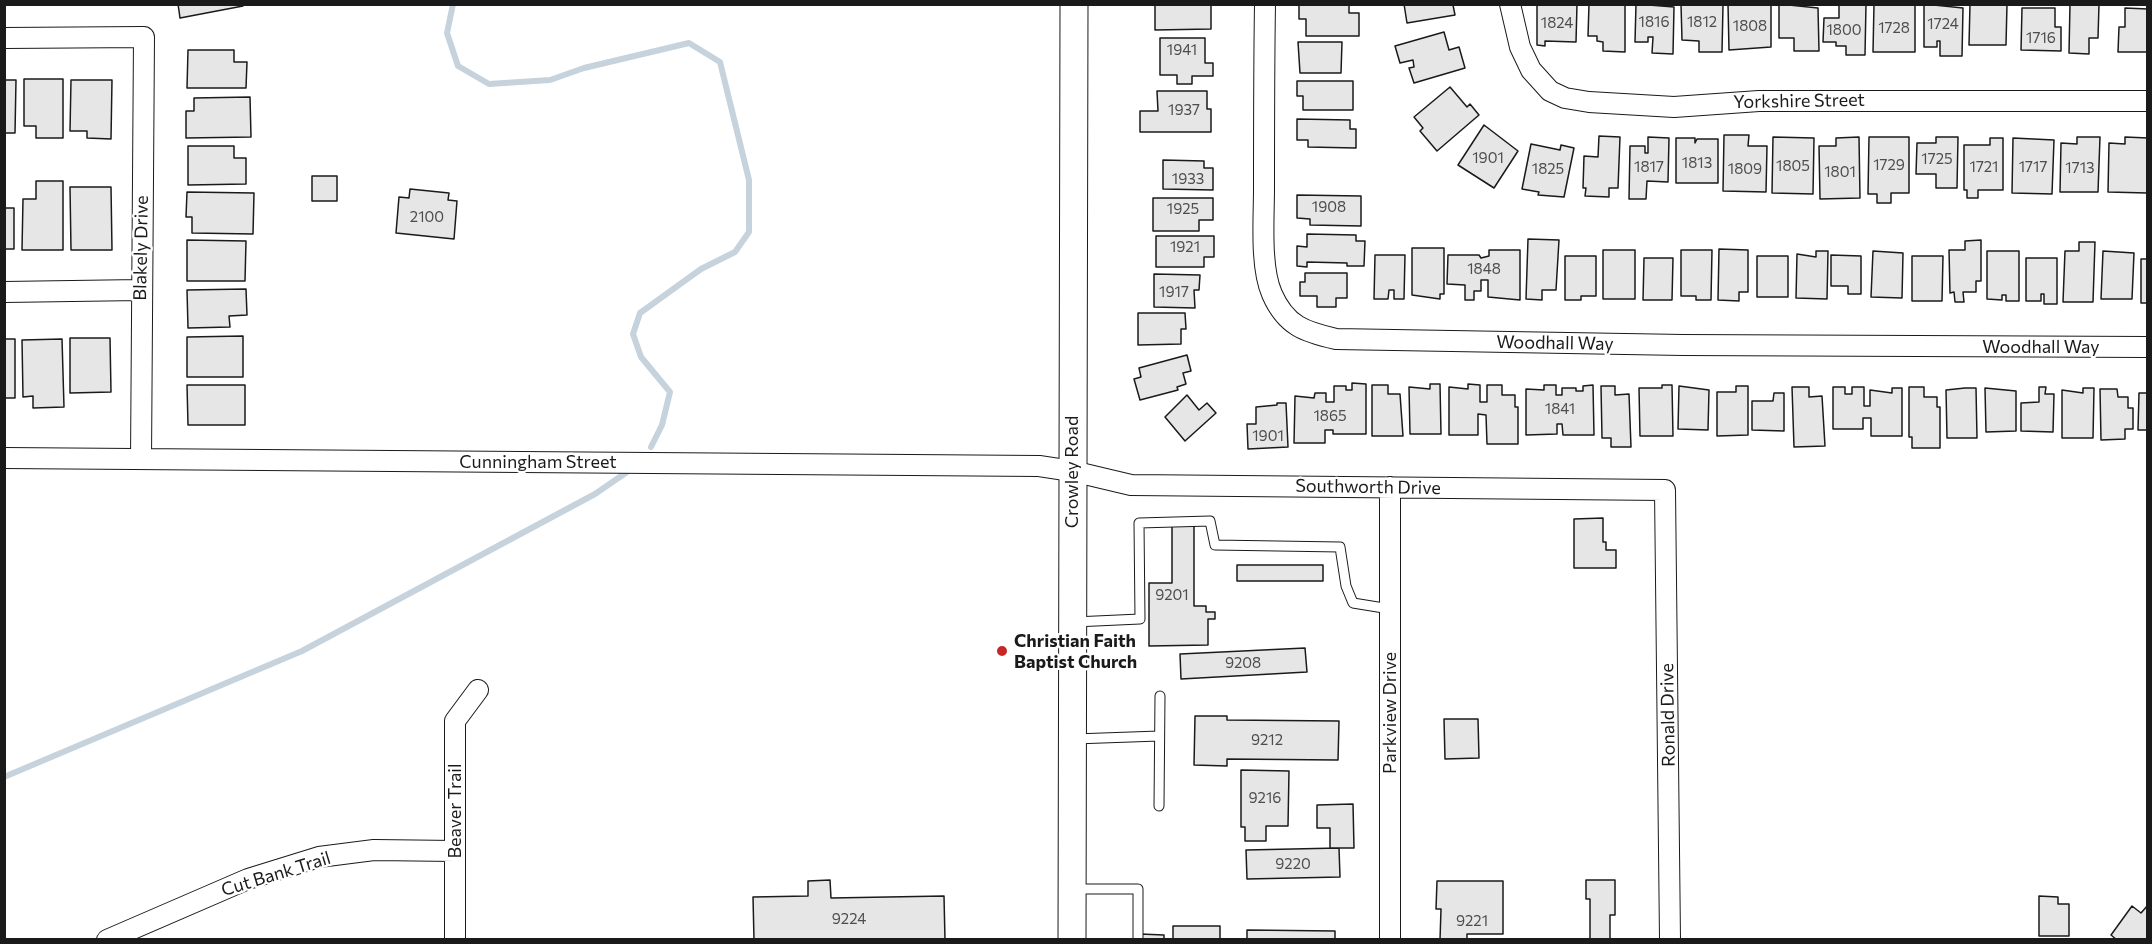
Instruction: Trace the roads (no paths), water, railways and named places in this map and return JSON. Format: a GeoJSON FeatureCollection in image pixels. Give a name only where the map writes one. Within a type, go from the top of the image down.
{"type":"FeatureCollection","features":[{"type":"Feature","properties":{"kind":"main road","name":"Crowley Road"},"geometry":{"type":"LineString","coordinates":[[1072,939],[1074,4]]}},
{"type":"Feature","properties":{"kind":"street","name":"Woodhall Way"},"geometry":{"type":"LineString","coordinates":[[1264,4],[1264,223],[1267,271],[1272,294],[1294,326],[1309,333],[1336,339],[1635,344],[2148,347]]}},
{"type":"Feature","properties":{"kind":"street","name":"Yorkshire Street"},"geometry":{"type":"LineString","coordinates":[[1510,4],[1520,47],[1531,70],[1550,91],[1565,98],[1589,102],[1674,106],[1795,100],[2148,101]]}},
{"type":"Feature","properties":{"kind":"street","name":"Blakely Drive"},"geometry":{"type":"LineString","coordinates":[[4,38],[144,37],[140,291],[141,459]]}},
{"type":"Feature","properties":{"kind":"street"},"geometry":{"type":"LineString","coordinates":[[4,292],[140,291]]}},
{"type":"Feature","properties":{"kind":"street","name":"Cunningham Street"},"geometry":{"type":"LineString","coordinates":[[4,458],[1039,466],[1072,471]]}},
{"type":"Feature","properties":{"kind":"street","name":"Southworth Drive"},"geometry":{"type":"LineString","coordinates":[[1072,471],[1131,484],[1665,490]]}},
{"type":"Feature","properties":{"kind":"street","name":"Parkview Drive"},"geometry":{"type":"LineString","coordinates":[[1390,487],[1390,939]]}},
{"type":"Feature","properties":{"kind":"street","name":"Ronald Drive"},"geometry":{"type":"LineString","coordinates":[[1665,490],[1670,939]]}},
{"type":"Feature","properties":{"kind":"street","name":"Beaver Trail"},"geometry":{"type":"LineString","coordinates":[[455,939],[455,721],[478,690]]}},
{"type":"Feature","properties":{"kind":"street","name":"Cut Bank Trail"},"geometry":{"type":"LineString","coordinates":[[107,939],[248,879],[319,857],[374,850],[455,851]]}},
{"type":"Feature","properties":{"kind":"lane"},"geometry":{"type":"LineString","coordinates":[[1072,622],[1140,619],[1138,523],[1210,521],[1215,545],[1340,547],[1346,586],[1353,603],[1390,609]]}},
{"type":"Feature","properties":{"kind":"lane"},"geometry":{"type":"LineString","coordinates":[[1159,806],[1160,696]]}},
{"type":"Feature","properties":{"kind":"lane"},"geometry":{"type":"LineString","coordinates":[[1072,739],[1159,736]]}},
{"type":"Feature","properties":{"kind":"lane"},"geometry":{"type":"LineString","coordinates":[[1072,889],[1138,889],[1138,939]]}},
{"type":"Feature","properties":{"kind":"waterway"},"geometry":{"type":"LineString","coordinates":[[453,4],[447,33],[458,66],[489,84],[550,80],[584,68],[689,43],[720,62],[749,180],[749,232],[735,252],[701,269],[640,313],[633,334],[641,357],[670,392],[662,425],[651,447]]}},
{"type":"Feature","properties":{"kind":"waterway"},"geometry":{"type":"LineString","coordinates":[[4,777],[302,651],[595,494],[627,472]]}},
{"type":"Feature","properties":{"kind":"place","name":"Christian Faith Baptist Church"},"geometry":{"type":"Point","coordinates":[1002,651]}}]}
